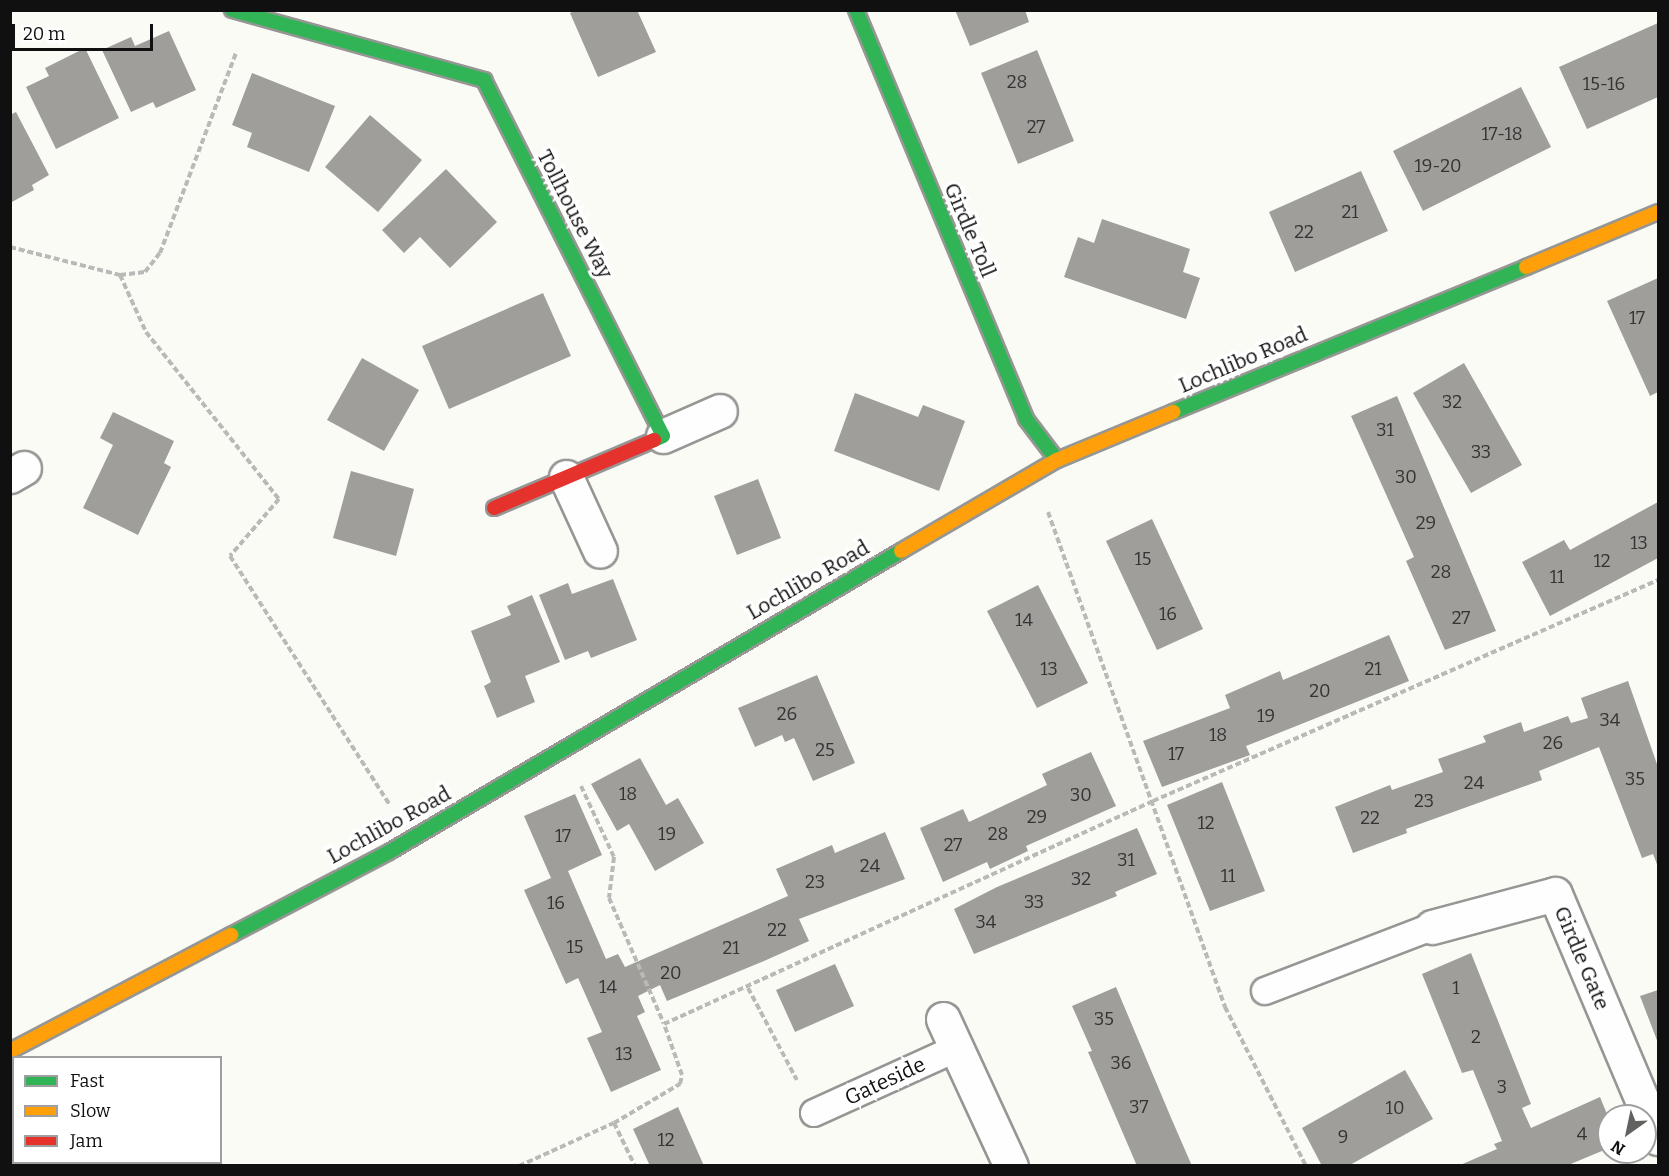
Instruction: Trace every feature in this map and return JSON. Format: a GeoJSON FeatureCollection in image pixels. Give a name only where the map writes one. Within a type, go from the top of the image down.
{"type":"FeatureCollection","features":[{"type":"Feature","properties":{"kind":"street","name":"Tollhouse Way"},"geometry":{"type":"LineString","coordinates":[[232,10],[484,80],[663,436]]}},
{"type":"Feature","properties":{"kind":"street","name":"Girdle Toll"},"geometry":{"type":"LineString","coordinates":[[856,10],[1026,419],[1057,460]]}},
{"type":"Feature","properties":{"kind":"street","name":"Lochlibo Road"},"geometry":{"type":"LineString","coordinates":[[10,1051],[411,838],[1057,460],[1659,212]]}},
{"type":"Feature","properties":{"kind":"street"},"geometry":{"type":"LineString","coordinates":[[494,508],[720,411]]}},
{"type":"Feature","properties":{"kind":"street"},"geometry":{"type":"LineString","coordinates":[[566,477],[600,551]]}},
{"type":"Feature","properties":{"kind":"street","name":"Girdle Gate"},"geometry":{"type":"LineString","coordinates":[[1432,927],[1555,894],[1659,1138]]}},
{"type":"Feature","properties":{"kind":"street"},"geometry":{"type":"LineString","coordinates":[[943,1018],[1011,1166]]}},
{"type":"Feature","properties":{"kind":"lane"},"geometry":{"type":"LineString","coordinates":[[1265,992],[1432,927]]}},
{"type":"Feature","properties":{"kind":"lane","name":"Gateside"},"geometry":{"type":"LineString","coordinates":[[814,1113],[957,1048]]}},
{"type":"Feature","properties":{"kind":"path"},"geometry":{"type":"LineString","coordinates":[[10,247],[120,275],[145,272],[160,253],[251,15]]}},
{"type":"Feature","properties":{"kind":"path"},"geometry":{"type":"LineString","coordinates":[[120,275],[146,332],[279,499],[230,556],[411,838]]}},
{"type":"Feature","properties":{"kind":"path"},"geometry":{"type":"LineString","coordinates":[[1034,473],[1225,1007],[1306,1166]]}},
{"type":"Feature","properties":{"kind":"path"},"geometry":{"type":"LineString","coordinates":[[664,1024],[1152,801],[1659,580]]}},
{"type":"Feature","properties":{"kind":"path"},"geometry":{"type":"LineString","coordinates":[[519,1166],[614,1123],[680,1084],[682,1075],[664,1024],[609,897],[614,857],[563,748]]}},
{"type":"Feature","properties":{"kind":"path"},"geometry":{"type":"LineString","coordinates":[[747,988],[814,1113]]}},
{"type":"Feature","properties":{"kind":"path"},"geometry":{"type":"LineString","coordinates":[[614,1123],[635,1166]]}},
{"type":"Feature","properties":{"kind":"building"},"geometry":{"type":"Polygon","coordinates":[[[576,10],[637,10],[656,52],[598,77],[570,13],[576,10]]]}},
{"type":"Feature","properties":{"kind":"building"},"geometry":{"type":"Polygon","coordinates":[[[955,10],[1025,10],[1029,22],[970,46],[955,10]]]}},
{"type":"Feature","properties":{"kind":"building"},"geometry":{"type":"Polygon","coordinates":[[[1658,23],[1658,97],[1587,129],[1559,67],[1658,23]]]}},
{"type":"Feature","properties":{"kind":"building"},"geometry":{"type":"Polygon","coordinates":[[[169,31],[196,90],[156,108],[153,102],[131,112],[102,50],[131,37],[135,46],[169,31]]]}},
{"type":"Feature","properties":{"kind":"building"},"geometry":{"type":"Polygon","coordinates":[[[85,48],[119,118],[56,149],[26,87],[49,76],[45,68],[85,48]]]}},
{"type":"Feature","properties":{"kind":"building"},"geometry":{"type":"Polygon","coordinates":[[[1037,50],[1074,141],[1018,164],[981,73],[1037,50]]]}},
{"type":"Feature","properties":{"kind":"building"},"geometry":{"type":"Polygon","coordinates":[[[252,73],[335,106],[309,172],[247,147],[252,133],[232,125],[252,73]]]}},
{"type":"Feature","properties":{"kind":"building"},"geometry":{"type":"Polygon","coordinates":[[[1521,87],[1551,147],[1423,211],[1393,151],[1521,87]]]}},
{"type":"Feature","properties":{"kind":"building"},"geometry":{"type":"Polygon","coordinates":[[[16,112],[49,175],[32,185],[34,190],[10,203],[10,115],[16,112]]]}},
{"type":"Feature","properties":{"kind":"building"},"geometry":{"type":"Polygon","coordinates":[[[370,115],[422,160],[378,212],[325,167],[370,115]]]}},
{"type":"Feature","properties":{"kind":"building"},"geometry":{"type":"Polygon","coordinates":[[[446,169],[497,222],[450,268],[420,237],[404,253],[382,230],[446,169]]]}},
{"type":"Feature","properties":{"kind":"building"},"geometry":{"type":"Polygon","coordinates":[[[1361,171],[1388,231],[1295,272],[1269,212],[1361,171]]]}},
{"type":"Feature","properties":{"kind":"building"},"geometry":{"type":"Polygon","coordinates":[[[1102,219],[1190,249],[1183,272],[1200,278],[1186,319],[1064,277],[1078,237],[1094,243],[1102,219]]]}},
{"type":"Feature","properties":{"kind":"building"},"geometry":{"type":"Polygon","coordinates":[[[1658,278],[1658,392],[1650,396],[1607,301],[1658,278]]]}},
{"type":"Feature","properties":{"kind":"building"},"geometry":{"type":"Polygon","coordinates":[[[543,293],[571,356],[449,409],[422,346],[543,293]]]}},
{"type":"Feature","properties":{"kind":"building"},"geometry":{"type":"Polygon","coordinates":[[[362,358],[419,390],[384,451],[327,420],[362,358]]]}},
{"type":"Feature","properties":{"kind":"building"},"geometry":{"type":"Polygon","coordinates":[[[1464,363],[1522,465],[1471,493],[1413,393],[1464,363]]]}},
{"type":"Feature","properties":{"kind":"building"},"geometry":{"type":"Polygon","coordinates":[[[855,393],[918,417],[923,405],[965,421],[939,491],[834,451],[855,393]]]}},
{"type":"Feature","properties":{"kind":"building"},"geometry":{"type":"Polygon","coordinates":[[[1397,396],[1496,631],[1445,650],[1406,561],[1414,557],[1351,416],[1397,396]]]}},
{"type":"Feature","properties":{"kind":"building"},"geometry":{"type":"Polygon","coordinates":[[[113,412],[174,441],[164,463],[171,467],[138,535],[83,508],[113,445],[100,438],[113,412]]]}},
{"type":"Feature","properties":{"kind":"building"},"geometry":{"type":"Polygon","coordinates":[[[351,471],[414,489],[396,556],[333,538],[351,471]]]}},
{"type":"Feature","properties":{"kind":"building"},"geometry":{"type":"Polygon","coordinates":[[[758,479],[781,538],[737,555],[714,496],[758,479]]]}},
{"type":"Feature","properties":{"kind":"building"},"geometry":{"type":"Polygon","coordinates":[[[1658,502],[1658,558],[1550,616],[1522,562],[1564,540],[1570,550],[1658,502]]]}},
{"type":"Feature","properties":{"kind":"building"},"geometry":{"type":"Polygon","coordinates":[[[1152,519],[1203,629],[1157,650],[1106,541],[1152,519]]]}},
{"type":"Feature","properties":{"kind":"building"},"geometry":{"type":"Polygon","coordinates":[[[613,579],[637,640],[591,658],[588,651],[565,660],[539,595],[568,583],[572,594],[613,579]]]}},
{"type":"Feature","properties":{"kind":"building"},"geometry":{"type":"Polygon","coordinates":[[[1038,585],[1088,683],[1037,708],[987,611],[1038,585]]]}},
{"type":"Feature","properties":{"kind":"building"},"geometry":{"type":"Polygon","coordinates":[[[532,595],[560,662],[525,676],[535,702],[497,718],[484,686],[491,682],[471,631],[511,615],[507,606],[532,595]]]}},
{"type":"Feature","properties":{"kind":"building"},"geometry":{"type":"Polygon","coordinates":[[[1389,635],[1409,681],[1246,746],[1250,755],[1162,787],[1143,741],[1230,708],[1225,695],[1280,671],[1283,680],[1389,635]]]}},
{"type":"Feature","properties":{"kind":"building"},"geometry":{"type":"Polygon","coordinates":[[[817,675],[855,763],[813,781],[794,738],[785,742],[782,735],[755,747],[738,708],[817,675]]]}},
{"type":"Feature","properties":{"kind":"building"},"geometry":{"type":"Polygon","coordinates":[[[1628,681],[1658,767],[1658,867],[1653,854],[1642,858],[1599,747],[1539,771],[1542,780],[1406,829],[1407,833],[1353,853],[1335,807],[1390,785],[1392,790],[1443,772],[1438,759],[1486,742],[1483,736],[1521,722],[1524,732],[1568,716],[1571,723],[1588,718],[1581,698],[1628,681]]]}},
{"type":"Feature","properties":{"kind":"building"},"geometry":{"type":"Polygon","coordinates":[[[1091,752],[1116,806],[1026,846],[1028,851],[990,869],[987,862],[943,882],[920,828],[963,809],[969,822],[1047,785],[1042,774],[1091,752]]]}},
{"type":"Feature","properties":{"kind":"building"},"geometry":{"type":"Polygon","coordinates":[[[640,758],[666,805],[678,798],[704,843],[655,871],[629,824],[617,831],[591,784],[640,758]]]}},
{"type":"Feature","properties":{"kind":"building"},"geometry":{"type":"Polygon","coordinates":[[[1222,782],[1265,891],[1210,911],[1167,805],[1222,782]]]}},
{"type":"Feature","properties":{"kind":"building"},"geometry":{"type":"Polygon","coordinates":[[[575,794],[602,855],[568,871],[606,959],[618,954],[625,967],[788,896],[776,869],[832,845],[835,853],[885,832],[905,879],[799,919],[809,941],[764,961],[667,1001],[660,985],[638,996],[645,1012],[637,1016],[661,1070],[611,1092],[587,1038],[602,1032],[578,978],[566,984],[524,890],[551,878],[524,816],[575,794]]]}},
{"type":"Feature","properties":{"kind":"building"},"geometry":{"type":"Polygon","coordinates":[[[1137,828],[1157,874],[1115,892],[1117,896],[974,954],[954,909],[997,887],[1137,828]]]}},
{"type":"Feature","properties":{"kind":"building"},"geometry":{"type":"Polygon","coordinates":[[[1471,953],[1531,1104],[1522,1108],[1531,1128],[1600,1097],[1603,1104],[1597,1104],[1597,1153],[1566,1166],[1458,1166],[1497,1149],[1494,1144],[1502,1141],[1473,1070],[1462,1073],[1422,974],[1471,953]]]}},
{"type":"Feature","properties":{"kind":"building"},"geometry":{"type":"Polygon","coordinates":[[[835,964],[854,1006],[795,1032],[776,990],[835,964]]]}},
{"type":"Feature","properties":{"kind":"building"},"geometry":{"type":"Polygon","coordinates":[[[1116,987],[1192,1166],[1137,1166],[1088,1052],[1092,1051],[1072,1006],[1116,987]]]}},
{"type":"Feature","properties":{"kind":"building"},"geometry":{"type":"Polygon","coordinates":[[[1658,990],[1658,1043],[1640,996],[1658,990]]]}},
{"type":"Feature","properties":{"kind":"building"},"geometry":{"type":"Polygon","coordinates":[[[1405,1070],[1433,1119],[1348,1166],[1322,1166],[1302,1128],[1405,1070]]]}},
{"type":"Feature","properties":{"kind":"building"},"geometry":{"type":"Polygon","coordinates":[[[678,1107],[704,1166],[650,1166],[633,1129],[678,1107]]]}},
{"type":"Feature","properties":{"kind":"traffic: fast"},"geometry":{"type":"LineString","coordinates":[[232,10],[484,80],[663,436],[654,440]]}},
{"type":"Feature","properties":{"kind":"traffic: fast"},"geometry":{"type":"LineString","coordinates":[[856,10],[1026,419],[1057,460]]}},
{"type":"Feature","properties":{"kind":"traffic: fast"},"geometry":{"type":"LineString","coordinates":[[1173,412],[1526,267]]}},
{"type":"Feature","properties":{"kind":"traffic: fast"},"geometry":{"type":"LineString","coordinates":[[231,935],[389,852],[901,551]]}},
{"type":"Feature","properties":{"kind":"traffic: slow"},"geometry":{"type":"LineString","coordinates":[[1526,267],[1658,212]]}},
{"type":"Feature","properties":{"kind":"traffic: slow"},"geometry":{"type":"LineString","coordinates":[[901,551],[1057,460],[1173,412]]}},
{"type":"Feature","properties":{"kind":"traffic: slow"},"geometry":{"type":"LineString","coordinates":[[10,1051],[231,935]]}},
{"type":"Feature","properties":{"kind":"traffic: jam"},"geometry":{"type":"LineString","coordinates":[[494,508],[654,440]]}}]}
